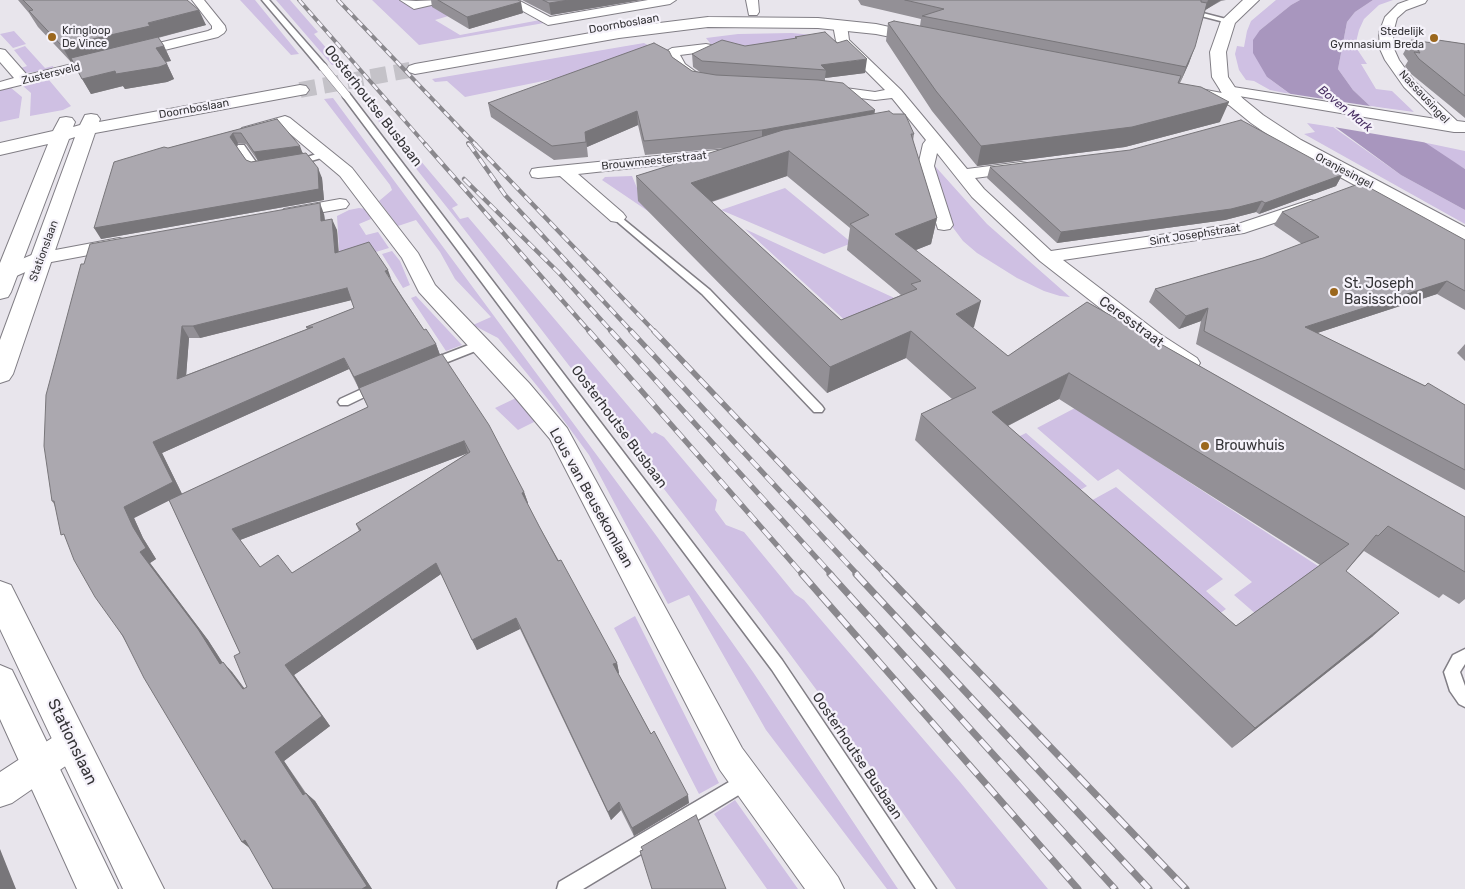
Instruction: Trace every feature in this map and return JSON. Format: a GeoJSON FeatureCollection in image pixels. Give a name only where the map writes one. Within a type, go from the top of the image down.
{"type":"FeatureCollection","features":[{"type":"Feature","properties":{"kind":"main road"},"geometry":{"type":"LineString","coordinates":[[1231,95],[1220,77],[1218,52],[1228,21],[1252,0]]}},
{"type":"Feature","properties":{"kind":"main road","name":"Doornboslaan"},"geometry":{"type":"LineString","coordinates":[[752,6],[841,21],[754,21],[665,26],[412,66],[647,19],[752,6]]}},
{"type":"Feature","properties":{"kind":"main road"},"geometry":{"type":"LineString","coordinates":[[841,21],[876,29],[941,38]]}},
{"type":"Feature","properties":{"kind":"main road"},"geometry":{"type":"LineString","coordinates":[[1176,84],[1231,95]]}},
{"type":"Feature","properties":{"kind":"main road","name":"Doornboslaan"},"geometry":{"type":"LineString","coordinates":[[0,149],[64,129],[298,86]]}},
{"type":"Feature","properties":{"kind":"main road","name":"Oranjesingel"},"geometry":{"type":"LineString","coordinates":[[1231,95],[1257,119],[1357,187],[1465,236]]}},
{"type":"Feature","properties":{"kind":"main road","name":"Stationslaan"},"geometry":{"type":"LineString","coordinates":[[0,374],[89,124]]}},
{"type":"Feature","properties":{"kind":"main road","name":"Doornboslaan"},"geometry":{"type":"LineString","coordinates":[[0,134],[64,129]]}},
{"type":"Feature","properties":{"kind":"main road","name":"Stationslaan"},"geometry":{"type":"LineString","coordinates":[[2,280],[64,129]]}},
{"type":"Feature","properties":{"kind":"main road","name":"Stationslaan"},"geometry":{"type":"LineString","coordinates":[[0,595],[144,889]]}},
{"type":"Feature","properties":{"kind":"main road"},"geometry":{"type":"LineString","coordinates":[[0,681],[98,889]]}},
{"type":"Feature","properties":{"kind":"street","name":"Zustersveld"},"geometry":{"type":"LineString","coordinates":[[0,86],[197,39],[218,32],[218,26],[198,0]]}},
{"type":"Feature","properties":{"kind":"street"},"geometry":{"type":"LineString","coordinates":[[406,0],[414,5],[436,0]]}},
{"type":"Feature","properties":{"kind":"street"},"geometry":{"type":"LineString","coordinates":[[509,0],[548,21],[629,3],[670,0]]}},
{"type":"Feature","properties":{"kind":"street","name":"Nassausingel"},"geometry":{"type":"LineString","coordinates":[[1421,0],[1393,14],[1386,28],[1386,44],[1389,55],[1401,75],[1458,126]]}},
{"type":"Feature","properties":{"kind":"street","name":"Ceresstraat"},"geometry":{"type":"LineString","coordinates":[[841,21],[843,41],[896,93],[912,125],[935,140],[978,193],[1047,257],[1138,328],[1205,372]]}},
{"type":"Feature","properties":{"kind":"street"},"geometry":{"type":"LineString","coordinates":[[706,48],[672,52],[680,66],[688,74],[698,80],[716,83]]}},
{"type":"Feature","properties":{"kind":"street"},"geometry":{"type":"LineString","coordinates":[[0,53],[23,80]]}},
{"type":"Feature","properties":{"kind":"street"},"geometry":{"type":"LineString","coordinates":[[807,88],[875,96],[896,93]]}},
{"type":"Feature","properties":{"kind":"street"},"geometry":{"type":"LineString","coordinates":[[1231,95],[1290,100],[1458,126],[1465,134]]}},
{"type":"Feature","properties":{"kind":"street"},"geometry":{"type":"LineString","coordinates":[[1231,95],[1304,113],[1465,142]]}},
{"type":"Feature","properties":{"kind":"street"},"geometry":{"type":"LineString","coordinates":[[1234,125],[1257,119]]}},
{"type":"Feature","properties":{"kind":"street","name":"Lous van Beusekomlaan"},"geometry":{"type":"LineString","coordinates":[[230,143],[285,121],[326,154],[346,172],[368,199],[411,257],[426,288],[522,389],[559,434],[727,751],[746,781],[826,889]]}},
{"type":"Feature","properties":{"kind":"street"},"geometry":{"type":"LineString","coordinates":[[935,140],[931,144],[926,166],[944,225]]}},
{"type":"Feature","properties":{"kind":"street","name":"Brouwmeesterstraat"},"geometry":{"type":"LineString","coordinates":[[538,173],[742,153]]}},
{"type":"Feature","properties":{"kind":"street"},"geometry":{"type":"LineString","coordinates":[[963,175],[1040,165]]}},
{"type":"Feature","properties":{"kind":"street"},"geometry":{"type":"LineString","coordinates":[[564,170],[617,217]]}},
{"type":"Feature","properties":{"kind":"street","name":"Sint Josephstraat"},"geometry":{"type":"LineString","coordinates":[[1047,257],[1244,228],[1330,198]]}},
{"type":"Feature","properties":{"kind":"street"},"geometry":{"type":"LineString","coordinates":[[272,216],[340,204]]}},
{"type":"Feature","properties":{"kind":"street"},"geometry":{"type":"LineString","coordinates":[[2,280],[42,258],[137,240]]}},
{"type":"Feature","properties":{"kind":"street"},"geometry":{"type":"LineString","coordinates":[[0,791],[72,744]]}},
{"type":"Feature","properties":{"kind":"lane","name":"Oosterhoutse Busbaan"},"geometry":{"type":"LineString","coordinates":[[265,0],[346,95],[559,374],[777,665],[928,889]]}},
{"type":"Feature","properties":{"kind":"lane"},"geometry":{"type":"LineString","coordinates":[[1199,14],[1228,21]]}},
{"type":"Feature","properties":{"kind":"lane"},"geometry":{"type":"LineString","coordinates":[[230,143],[256,168],[306,161],[326,154]]}},
{"type":"Feature","properties":{"kind":"lane"},"geometry":{"type":"LineString","coordinates":[[617,217],[706,292],[818,409]]}},
{"type":"Feature","properties":{"kind":"lane"},"geometry":{"type":"LineString","coordinates":[[420,369],[479,344]]}},
{"type":"Feature","properties":{"kind":"lane"},"geometry":{"type":"LineString","coordinates":[[344,402],[385,383]]}},
{"type":"Feature","properties":{"kind":"lane"},"geometry":{"type":"LineString","coordinates":[[1465,656],[1458,660],[1452,672],[1456,686],[1465,699]]}},
{"type":"Feature","properties":{"kind":"lane"},"geometry":{"type":"LineString","coordinates":[[566,889],[746,781]]}},
{"type":"Feature","properties":{"kind":"shaded area"},"geometry":{"type":"Polygon","coordinates":[[[240,0],[255,0],[299,54],[291,55],[240,0]]]}},
{"type":"Feature","properties":{"kind":"shaded area"},"geometry":{"type":"Polygon","coordinates":[[[276,0],[290,0],[318,32],[314,34],[336,59],[344,63],[332,65],[276,0]]]}},
{"type":"Feature","properties":{"kind":"shaded area"},"geometry":{"type":"Polygon","coordinates":[[[372,0],[402,0],[411,8],[440,0],[502,0],[435,20],[460,35],[540,20],[544,23],[419,45],[372,0]]]}},
{"type":"Feature","properties":{"kind":"shaded area"},"geometry":{"type":"Polygon","coordinates":[[[1276,0],[1300,0],[1260,30],[1267,77],[1290,94],[1270,90],[1254,81],[1246,80],[1239,70],[1235,54],[1237,46],[1244,47],[1251,21],[1276,0]]]}},
{"type":"Feature","properties":{"kind":"shaded area"},"geometry":{"type":"Polygon","coordinates":[[[1373,0],[1393,0],[1379,5],[1364,19],[1355,46],[1367,64],[1361,64],[1376,89],[1392,91],[1414,112],[1370,106],[1353,90],[1338,69],[1347,22],[1355,12],[1373,0]]]}},
{"type":"Feature","properties":{"kind":"shaded area"},"geometry":{"type":"Polygon","coordinates":[[[14,31],[26,44],[13,48],[0,34],[14,31]]]}},
{"type":"Feature","properties":{"kind":"shaded area"},"geometry":{"type":"Polygon","coordinates":[[[792,33],[813,35],[826,41],[714,48],[706,38],[738,34],[792,33]]]}},
{"type":"Feature","properties":{"kind":"shaded area"},"geometry":{"type":"Polygon","coordinates":[[[644,43],[657,50],[558,78],[465,97],[447,81],[435,82],[432,79],[644,43]]]}},
{"type":"Feature","properties":{"kind":"shaded area"},"geometry":{"type":"Polygon","coordinates":[[[25,46],[45,68],[53,66],[54,70],[25,73],[21,68],[27,66],[14,50],[25,46]]]}},
{"type":"Feature","properties":{"kind":"shaded area"},"geometry":{"type":"Polygon","coordinates":[[[49,80],[71,106],[63,110],[30,116],[31,93],[23,86],[49,80]]]}},
{"type":"Feature","properties":{"kind":"shaded area"},"geometry":{"type":"Polygon","coordinates":[[[10,87],[22,97],[19,118],[0,122],[0,90],[10,87]]]}},
{"type":"Feature","properties":{"kind":"shaded area"},"geometry":{"type":"Polygon","coordinates":[[[368,91],[370,101],[458,205],[452,208],[460,219],[468,217],[652,434],[655,432],[664,437],[717,500],[715,510],[726,525],[744,532],[795,594],[804,600],[960,782],[1048,889],[956,889],[821,696],[761,615],[457,220],[356,93],[368,91]]]}},
{"type":"Feature","properties":{"kind":"shaded area"},"geometry":{"type":"Polygon","coordinates":[[[333,98],[658,538],[753,672],[898,889],[887,889],[766,730],[689,595],[668,604],[589,455],[551,403],[498,338],[473,325],[491,317],[455,279],[440,252],[416,220],[398,226],[379,201],[392,190],[390,185],[324,99],[333,98]]]}},
{"type":"Feature","properties":{"kind":"shaded area"},"geometry":{"type":"Polygon","coordinates":[[[1307,123],[1333,127],[1401,175],[1465,210],[1465,224],[1304,134],[1315,132],[1307,123]]]}},
{"type":"Feature","properties":{"kind":"shaded area"},"geometry":{"type":"Polygon","coordinates":[[[1422,142],[1465,151],[1465,169],[1445,157],[1422,142]]]}},
{"type":"Feature","properties":{"kind":"shaded area"},"geometry":{"type":"Polygon","coordinates":[[[934,165],[987,224],[1070,297],[1044,291],[1017,278],[977,253],[963,241],[951,225],[935,183],[934,165]]]}},
{"type":"Feature","properties":{"kind":"shaded area"},"geometry":{"type":"Polygon","coordinates":[[[632,176],[642,200],[667,224],[602,180],[605,177],[632,176]]]}},
{"type":"Feature","properties":{"kind":"shaded area"},"geometry":{"type":"Polygon","coordinates":[[[785,188],[852,243],[824,254],[721,210],[785,188]]]}},
{"type":"Feature","properties":{"kind":"shaded area"},"geometry":{"type":"Polygon","coordinates":[[[367,209],[371,219],[359,224],[366,235],[378,232],[389,248],[340,263],[337,216],[349,210],[367,209]]]}},
{"type":"Feature","properties":{"kind":"shaded area"},"geometry":{"type":"Polygon","coordinates":[[[745,229],[903,302],[849,324],[745,229]]]}},
{"type":"Feature","properties":{"kind":"shaded area"},"geometry":{"type":"Polygon","coordinates":[[[392,251],[400,261],[410,285],[403,288],[382,254],[392,251]]]}},
{"type":"Feature","properties":{"kind":"shaded area"},"geometry":{"type":"Polygon","coordinates":[[[416,296],[462,345],[446,351],[411,298],[416,296]]]}},
{"type":"Feature","properties":{"kind":"shaded area"},"geometry":{"type":"Polygon","coordinates":[[[516,398],[536,421],[518,430],[495,408],[516,398]]]}},
{"type":"Feature","properties":{"kind":"shaded area"},"geometry":{"type":"Polygon","coordinates":[[[1075,408],[1338,579],[1272,628],[1234,595],[1252,582],[1118,469],[1098,481],[1037,428],[1075,408]]]}},
{"type":"Feature","properties":{"kind":"shaded area"},"geometry":{"type":"Polygon","coordinates":[[[1026,433],[1087,486],[1067,498],[1006,443],[1026,433]]]}},
{"type":"Feature","properties":{"kind":"shaded area"},"geometry":{"type":"Polygon","coordinates":[[[1116,487],[1223,579],[1206,591],[1226,609],[1205,624],[1078,508],[1116,487]]]}},
{"type":"Feature","properties":{"kind":"shaded area"},"geometry":{"type":"Polygon","coordinates":[[[635,616],[719,783],[699,794],[614,628],[635,616]]]}},
{"type":"Feature","properties":{"kind":"shaded area"},"geometry":{"type":"Polygon","coordinates":[[[735,800],[798,889],[767,889],[714,814],[735,800]]]}},
{"type":"Feature","properties":{"kind":"water","name":"Boven Mark"},"geometry":{"type":"Polygon","coordinates":[[[1300,0],[1373,0],[1355,12],[1347,22],[1338,69],[1353,90],[1370,106],[1465,169],[1465,210],[1401,175],[1267,77],[1253,53],[1253,40],[1260,30],[1300,0]]]}},
{"type":"Feature","properties":{"kind":"pier"},"geometry":{"type":"Polygon","coordinates":[[[1285,93],[1376,107],[1428,143],[1328,126],[1285,93]]]}},
{"type":"Feature","properties":{"kind":"building"},"geometry":{"type":"Polygon","coordinates":[[[23,0],[187,0],[199,10],[148,23],[150,26],[62,46],[29,11],[33,10],[23,0]]]}},
{"type":"Feature","properties":{"kind":"building"},"geometry":{"type":"Polygon","coordinates":[[[438,0],[518,0],[521,2],[467,17],[438,0]]]}},
{"type":"Feature","properties":{"kind":"building"},"geometry":{"type":"Polygon","coordinates":[[[543,0],[569,0],[549,3],[543,0]]]}},
{"type":"Feature","properties":{"kind":"building"},"geometry":{"type":"Polygon","coordinates":[[[905,0],[1201,0],[1201,2],[1207,3],[1195,47],[1186,67],[922,16],[944,9],[905,0]]]}},
{"type":"Feature","properties":{"kind":"building"},"geometry":{"type":"Polygon","coordinates":[[[894,21],[1181,76],[1178,83],[1201,87],[1229,102],[1132,127],[981,146],[936,91],[888,23],[894,21]]]}},
{"type":"Feature","properties":{"kind":"building"},"geometry":{"type":"Polygon","coordinates":[[[825,32],[837,43],[847,40],[867,59],[821,65],[826,70],[702,61],[692,54],[722,40],[745,46],[825,32]]]}},
{"type":"Feature","properties":{"kind":"building"},"geometry":{"type":"Polygon","coordinates":[[[158,37],[164,46],[156,48],[167,64],[159,67],[116,74],[115,71],[82,79],[71,58],[158,37]]]}},
{"type":"Feature","properties":{"kind":"building"},"geometry":{"type":"Polygon","coordinates":[[[1431,39],[1465,44],[1465,96],[1419,59],[1414,52],[1420,53],[1411,40],[1433,43],[1431,39]]]}},
{"type":"Feature","properties":{"kind":"building"},"geometry":{"type":"Polygon","coordinates":[[[654,43],[669,51],[672,57],[692,71],[716,75],[843,83],[875,110],[762,130],[644,141],[637,111],[585,132],[586,142],[552,146],[488,103],[654,43]]]}},
{"type":"Feature","properties":{"kind":"building"},"geometry":{"type":"Polygon","coordinates":[[[889,111],[893,114],[905,114],[914,134],[911,134],[937,218],[895,234],[981,301],[956,314],[1008,356],[1087,302],[1465,517],[1465,572],[1388,526],[1378,536],[1376,535],[1346,571],[1399,613],[1255,728],[921,414],[976,388],[911,331],[830,367],[636,176],[783,130],[889,111]],[[789,151],[691,183],[841,320],[917,289],[911,284],[921,281],[850,224],[869,215],[789,151]],[[1069,373],[992,412],[1236,626],[1349,544],[1069,373]]]}},
{"type":"Feature","properties":{"kind":"building"},"geometry":{"type":"Polygon","coordinates":[[[277,119],[300,146],[254,152],[241,133],[233,133],[230,137],[246,160],[251,162],[306,153],[318,168],[319,189],[94,228],[114,162],[164,147],[168,148],[277,119]]]}},
{"type":"Feature","properties":{"kind":"building"},"geometry":{"type":"Polygon","coordinates":[[[1241,120],[1342,175],[1265,203],[1262,201],[1231,209],[1061,232],[990,167],[1130,150],[1241,120]]]}},
{"type":"Feature","properties":{"kind":"building"},"geometry":{"type":"Polygon","coordinates":[[[1361,183],[1465,240],[1465,291],[1447,281],[1305,327],[1425,386],[1428,383],[1465,405],[1465,470],[1204,331],[1208,308],[1186,316],[1155,289],[1263,258],[1319,237],[1282,212],[1361,183]]]}},
{"type":"Feature","properties":{"kind":"building"},"geometry":{"type":"Polygon","coordinates":[[[320,203],[321,221],[332,219],[335,253],[369,242],[388,270],[385,271],[403,299],[436,344],[354,377],[344,358],[153,442],[173,482],[124,507],[133,527],[146,548],[140,552],[198,629],[220,664],[223,662],[243,689],[247,687],[234,656],[240,653],[169,500],[368,407],[359,388],[442,354],[489,425],[524,492],[522,493],[539,526],[558,561],[561,560],[617,663],[613,664],[651,734],[654,731],[688,795],[632,828],[619,802],[608,812],[516,618],[472,640],[436,563],[285,665],[322,716],[275,752],[303,795],[306,793],[367,886],[362,889],[273,889],[245,840],[242,842],[144,678],[123,636],[95,597],[74,560],[64,534],[61,535],[54,501],[52,501],[44,446],[46,395],[81,264],[84,264],[90,244],[320,203]],[[347,288],[193,326],[182,326],[177,379],[313,327],[306,327],[354,308],[347,288]],[[464,441],[232,529],[260,567],[278,555],[292,573],[361,530],[356,524],[470,452],[464,441]]]}},
{"type":"Feature","properties":{"kind":"building"},"geometry":{"type":"Polygon","coordinates":[[[696,815],[726,889],[652,889],[640,851],[643,850],[641,847],[696,815]]]}},
{"type":"Feature","properties":{"kind":"tunnel"},"geometry":{"type":"LineString","coordinates":[[300,90],[415,69]]}},
{"type":"Feature","properties":{"kind":"railway"},"geometry":{"type":"LineString","coordinates":[[299,0],[426,145]]}},
{"type":"Feature","properties":{"kind":"railway"},"geometry":{"type":"LineString","coordinates":[[338,0],[476,145]]}},
{"type":"Feature","properties":{"kind":"railway"},"geometry":{"type":"LineString","coordinates":[[425,144],[590,332]]}},
{"type":"Feature","properties":{"kind":"railway"},"geometry":{"type":"LineString","coordinates":[[469,144],[505,195],[632,332]]}},
{"type":"Feature","properties":{"kind":"railway"},"geometry":{"type":"LineString","coordinates":[[475,144],[655,332]]}},
{"type":"Feature","properties":{"kind":"railway"},"geometry":{"type":"LineString","coordinates":[[464,179],[559,273],[612,332]]}},
{"type":"Feature","properties":{"kind":"railway"},"geometry":{"type":"LineString","coordinates":[[589,331],[803,575]]}},
{"type":"Feature","properties":{"kind":"railway"},"geometry":{"type":"LineString","coordinates":[[611,331],[832,575]]}},
{"type":"Feature","properties":{"kind":"railway"},"geometry":{"type":"LineString","coordinates":[[631,331],[858,575]]}},
{"type":"Feature","properties":{"kind":"railway"},"geometry":{"type":"LineString","coordinates":[[654,331],[886,575]]}},
{"type":"Feature","properties":{"kind":"railway"},"geometry":{"type":"LineString","coordinates":[[802,574],[1078,889]]}},
{"type":"Feature","properties":{"kind":"railway"},"geometry":{"type":"LineString","coordinates":[[830,574],[1115,889]]}},
{"type":"Feature","properties":{"kind":"railway"},"geometry":{"type":"LineString","coordinates":[[856,574],[1149,889]]}},
{"type":"Feature","properties":{"kind":"railway"},"geometry":{"type":"LineString","coordinates":[[885,574],[1186,889]]}},
{"type":"Feature","properties":{"kind":"place","name":"Kringloop De Vince"},"geometry":{"type":"Point","coordinates":[52,37]}},
{"type":"Feature","properties":{"kind":"place","name":"Stedelijk Gymnasium Breda"},"geometry":{"type":"Point","coordinates":[1434,38]}},
{"type":"Feature","properties":{"kind":"place","name":"St. Joseph Basisschool"},"geometry":{"type":"Point","coordinates":[1334,292]}},
{"type":"Feature","properties":{"kind":"place","name":"Brouwhuis"},"geometry":{"type":"Point","coordinates":[1205,446]}}]}
